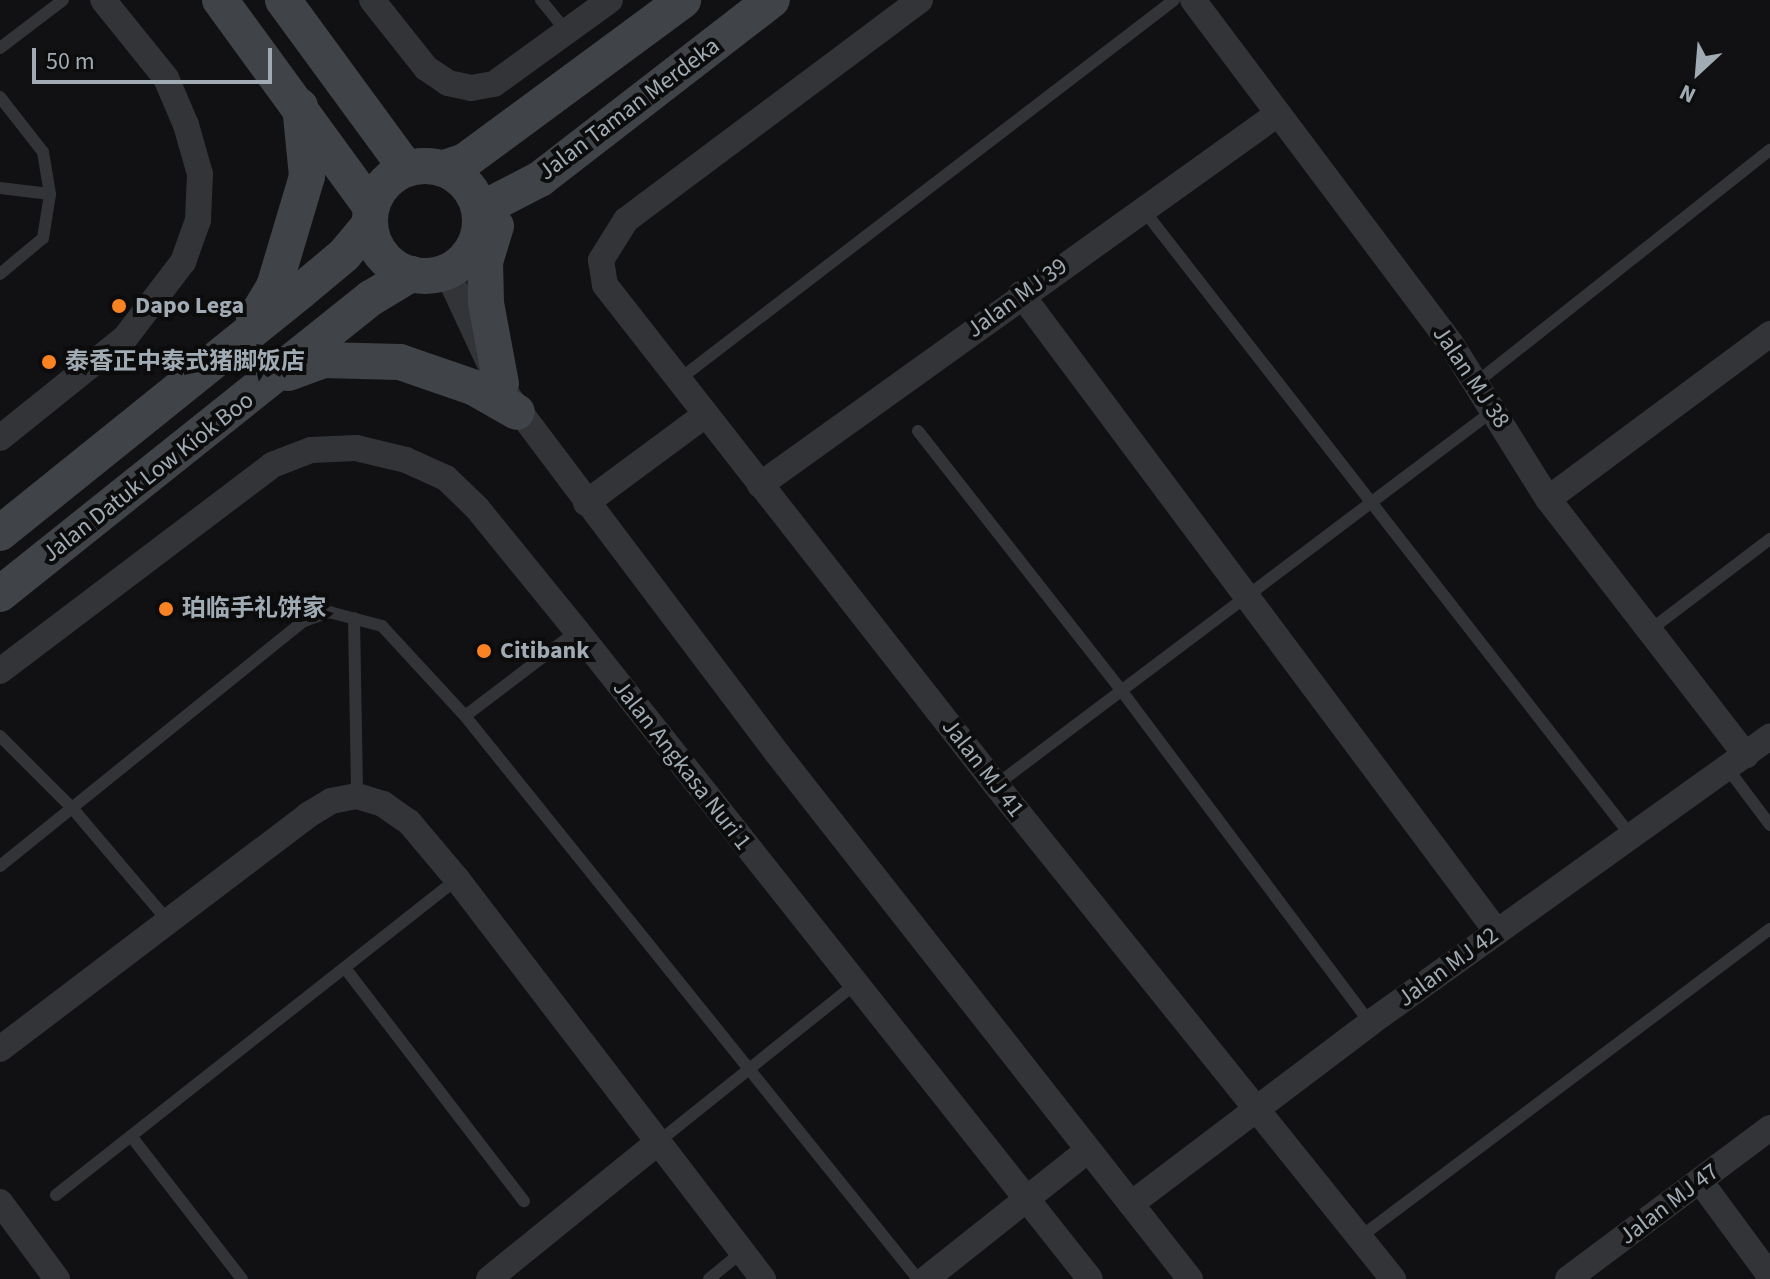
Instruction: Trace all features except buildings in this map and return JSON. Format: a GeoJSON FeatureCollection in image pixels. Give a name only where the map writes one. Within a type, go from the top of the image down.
{"type":"FeatureCollection","features":[{"type":"Feature","properties":{"kind":"main road"},"geometry":{"type":"LineString","coordinates":[[220,0],[300,103],[371,215],[387,261],[411,274],[447,272],[475,247],[480,210],[474,192],[444,168]]}},
{"type":"Feature","properties":{"kind":"main road"},"geometry":{"type":"LineString","coordinates":[[283,0],[406,168]]}},
{"type":"Feature","properties":{"kind":"main road"},"geometry":{"type":"LineString","coordinates":[[371,215],[378,190],[406,168],[444,168],[465,161],[683,0]]}},
{"type":"Feature","properties":{"kind":"main road","name":"Jalan Taman Merdeka"},"geometry":{"type":"LineString","coordinates":[[480,210],[540,179],[772,0]]}},
{"type":"Feature","properties":{"kind":"main road"},"geometry":{"type":"LineString","coordinates":[[332,68],[398,133],[456,144],[505,132]]}},
{"type":"Feature","properties":{"kind":"main road"},"geometry":{"type":"LineString","coordinates":[[243,339],[274,287],[307,176],[300,103]]}},
{"type":"Feature","properties":{"kind":"main road"},"geometry":{"type":"LineString","coordinates":[[271,379],[323,360],[400,362],[509,398],[486,303],[485,261],[497,222],[540,179]]}},
{"type":"Feature","properties":{"kind":"main road","name":"Jalan Datuk Low Kiok Boo"},"geometry":{"type":"LineString","coordinates":[[0,533],[344,255],[371,215]]}},
{"type":"Feature","properties":{"kind":"main road","name":"Jalan Datuk Low Kiok Boo"},"geometry":{"type":"LineString","coordinates":[[0,594],[371,298],[411,274]]}},
{"type":"Feature","properties":{"kind":"street"},"geometry":{"type":"LineString","coordinates":[[0,438],[125,338],[155,304],[183,262],[198,220],[200,174],[166,78],[103,0]]}},
{"type":"Feature","properties":{"kind":"street"},"geometry":{"type":"LineString","coordinates":[[372,0],[426,68],[448,83],[471,88],[494,84],[610,0]]}},
{"type":"Feature","properties":{"kind":"street","name":"Jalan MJ 41"},"geometry":{"type":"LineString","coordinates":[[920,0],[626,220],[607,245],[601,271],[605,285],[677,381],[996,785],[1393,1279]]}},
{"type":"Feature","properties":{"kind":"street","name":"Jalan MJ 38"},"geometry":{"type":"LineString","coordinates":[[1193,0],[1477,382],[1548,499],[1650,630],[1737,762]]}},
{"type":"Feature","properties":{"kind":"street","name":"Jalan MJ 39"},"geometry":{"type":"LineString","coordinates":[[760,485],[1021,294],[1276,115]]}},
{"type":"Feature","properties":{"kind":"street"},"geometry":{"type":"LineString","coordinates":[[447,272],[509,398],[586,503],[1190,1279]]}},
{"type":"Feature","properties":{"kind":"street"},"geometry":{"type":"LineString","coordinates":[[1021,294],[1497,932]]}},
{"type":"Feature","properties":{"kind":"street"},"geometry":{"type":"LineString","coordinates":[[1548,499],[1770,334]]}},
{"type":"Feature","properties":{"kind":"street"},"geometry":{"type":"LineString","coordinates":[[586,503],[705,415]]}},
{"type":"Feature","properties":{"kind":"street","name":"Jalan Angkasa Nuri 1"},"geometry":{"type":"LineString","coordinates":[[0,671],[235,488],[272,465],[311,450],[356,448],[406,460],[446,478],[477,508],[577,631],[854,985],[1090,1279]]}},
{"type":"Feature","properties":{"kind":"street","name":"Jalan MJ 42"},"geometry":{"type":"LineString","coordinates":[[1131,1204],[1370,1023],[1770,737]]}},
{"type":"Feature","properties":{"kind":"street"},"geometry":{"type":"LineString","coordinates":[[0,1049],[308,815],[331,801],[357,796],[383,804],[409,822],[457,879],[763,1279]]}},
{"type":"Feature","properties":{"kind":"street","name":"Jalan MJ 47"},"geometry":{"type":"LineString","coordinates":[[1576,1277],[1770,1128]]}},
{"type":"Feature","properties":{"kind":"street"},"geometry":{"type":"LineString","coordinates":[[489,1279],[658,1142]]}},
{"type":"Feature","properties":{"kind":"street"},"geometry":{"type":"LineString","coordinates":[[926,1279],[1088,1150]]}},
{"type":"Feature","properties":{"kind":"street"},"geometry":{"type":"LineString","coordinates":[[1700,1181],[1770,1276]]}},
{"type":"Feature","properties":{"kind":"street"},"geometry":{"type":"LineString","coordinates":[[0,1202],[57,1279]]}},
{"type":"Feature","properties":{"kind":"lane"},"geometry":{"type":"LineString","coordinates":[[0,48],[63,0]]}},
{"type":"Feature","properties":{"kind":"lane"},"geometry":{"type":"LineString","coordinates":[[541,0],[567,32]]}},
{"type":"Feature","properties":{"kind":"lane"},"geometry":{"type":"LineString","coordinates":[[677,381],[1174,0]]}},
{"type":"Feature","properties":{"kind":"lane"},"geometry":{"type":"LineString","coordinates":[[0,97],[43,152],[50,194],[43,238],[0,274]]}},
{"type":"Feature","properties":{"kind":"lane"},"geometry":{"type":"LineString","coordinates":[[1477,382],[1770,150]]}},
{"type":"Feature","properties":{"kind":"lane"},"geometry":{"type":"LineString","coordinates":[[0,188],[50,194]]}},
{"type":"Feature","properties":{"kind":"lane"},"geometry":{"type":"LineString","coordinates":[[1142,208],[1631,836]]}},
{"type":"Feature","properties":{"kind":"lane"},"geometry":{"type":"LineString","coordinates":[[996,785],[1494,410]]}},
{"type":"Feature","properties":{"kind":"lane"},"geometry":{"type":"LineString","coordinates":[[918,431],[1121,690],[1370,1023]]}},
{"type":"Feature","properties":{"kind":"lane"},"geometry":{"type":"LineString","coordinates":[[1650,630],[1770,539]]}},
{"type":"Feature","properties":{"kind":"lane"},"geometry":{"type":"LineString","coordinates":[[0,866],[304,621],[329,612],[354,618],[394,635],[465,716],[918,1279]]}},
{"type":"Feature","properties":{"kind":"lane"},"geometry":{"type":"LineString","coordinates":[[354,618],[357,796]]}},
{"type":"Feature","properties":{"kind":"lane"},"geometry":{"type":"LineString","coordinates":[[465,716],[577,631]]}},
{"type":"Feature","properties":{"kind":"lane"},"geometry":{"type":"LineString","coordinates":[[0,736],[73,809],[169,922]]}},
{"type":"Feature","properties":{"kind":"lane"},"geometry":{"type":"LineString","coordinates":[[1737,762],[1770,825]]}},
{"type":"Feature","properties":{"kind":"lane"},"geometry":{"type":"LineString","coordinates":[[56,1195],[457,879]]}},
{"type":"Feature","properties":{"kind":"lane"},"geometry":{"type":"LineString","coordinates":[[1359,1238],[1770,929]]}},
{"type":"Feature","properties":{"kind":"lane"},"geometry":{"type":"LineString","coordinates":[[345,968],[524,1201]]}},
{"type":"Feature","properties":{"kind":"lane"},"geometry":{"type":"LineString","coordinates":[[658,1142],[854,985]]}},
{"type":"Feature","properties":{"kind":"lane"},"geometry":{"type":"LineString","coordinates":[[131,1136],[242,1279]]}},
{"type":"Feature","properties":{"kind":"lane"},"geometry":{"type":"LineString","coordinates":[[709,1279],[743,1251]]}},
{"type":"Feature","properties":{"kind":"place","name":"Dapo Lega"},"geometry":{"type":"Point","coordinates":[119,306]}},
{"type":"Feature","properties":{"kind":"place","name":"泰香正中泰式猪脚饭店"},"geometry":{"type":"Point","coordinates":[49,362]}},
{"type":"Feature","properties":{"kind":"place","name":"珀临手礼饼家"},"geometry":{"type":"Point","coordinates":[166,609]}},
{"type":"Feature","properties":{"kind":"place","name":"Citibank"},"geometry":{"type":"Point","coordinates":[484,651]}}]}
